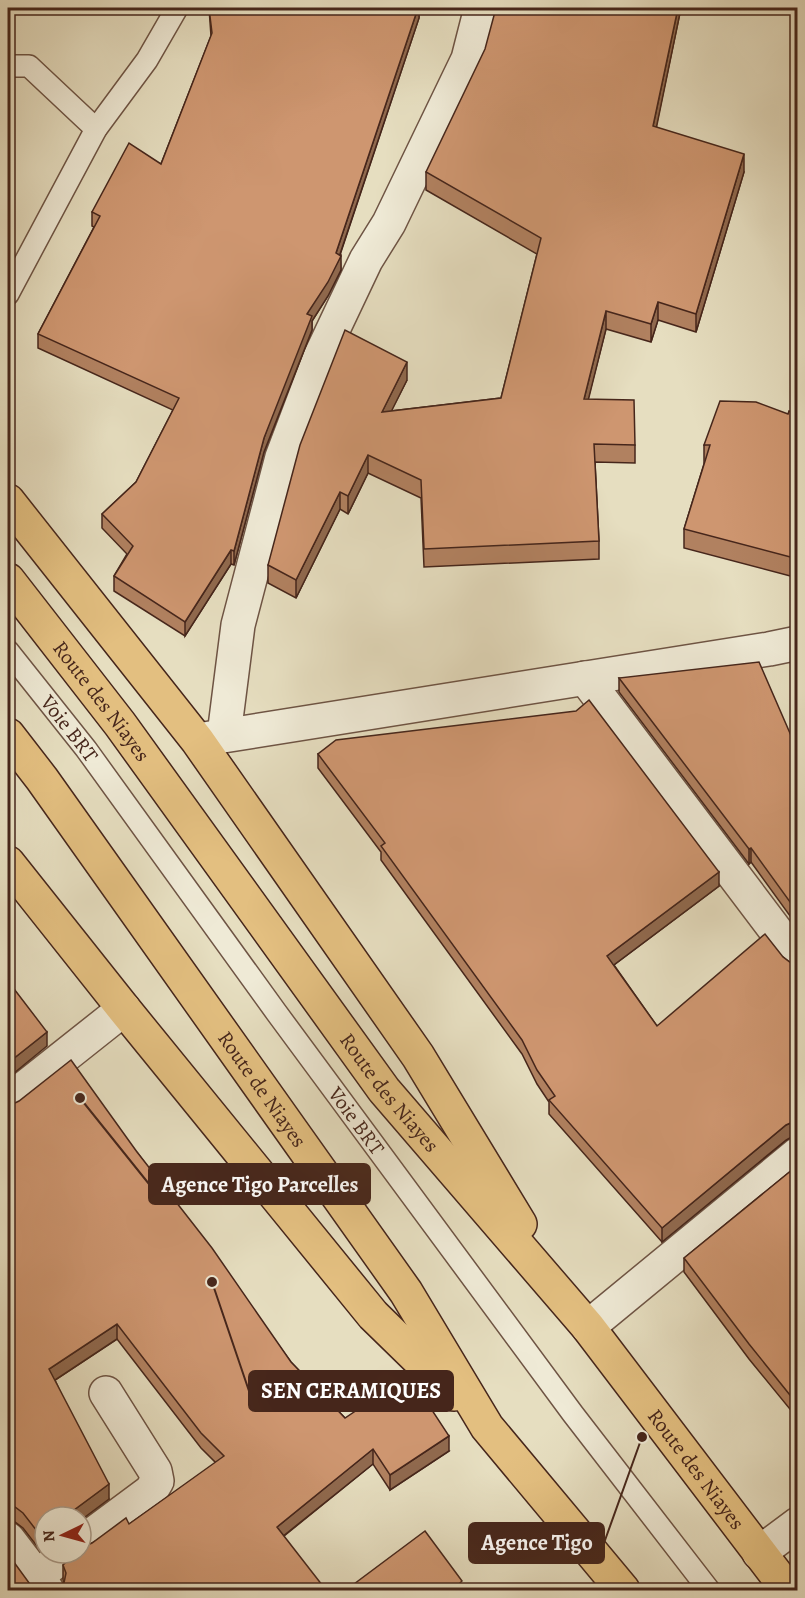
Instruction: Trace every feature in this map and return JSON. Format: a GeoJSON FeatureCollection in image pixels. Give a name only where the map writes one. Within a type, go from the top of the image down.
{"type":"FeatureCollection","features":[{"type":"Feature","properties":{"kind":"main road"},"geometry":{"type":"LineString","coordinates":[[8,501],[211,738],[418,1056],[580,1317]]}},
{"type":"Feature","properties":{"kind":"main road","name":"Route des Niayes"},"geometry":{"type":"LineString","coordinates":[[8,580],[120,723],[384,1090],[580,1317],[788,1590]]}},
{"type":"Feature","properties":{"kind":"main road","name":"Route de Niayes"},"geometry":{"type":"LineString","coordinates":[[8,735],[42,778],[406,1292],[487,1427],[622,1590]]}},
{"type":"Feature","properties":{"kind":"main road"},"geometry":{"type":"LineString","coordinates":[[8,863],[373,1315],[487,1427]]}},
{"type":"Feature","properties":{"kind":"street"},"geometry":{"type":"LineString","coordinates":[[481,8],[468,59],[389,224],[366,260],[320,357],[282,457],[211,738],[798,643]]}},
{"type":"Feature","properties":{"kind":"street"},"geometry":{"type":"LineString","coordinates":[[585,678],[798,960]]}},
{"type":"Feature","properties":{"kind":"street"},"geometry":{"type":"LineString","coordinates":[[8,1101],[124,1009]]}},
{"type":"Feature","properties":{"kind":"street"},"geometry":{"type":"LineString","coordinates":[[580,1317],[798,1154]]}},
{"type":"Feature","properties":{"kind":"street"},"geometry":{"type":"LineString","coordinates":[[93,1534],[151,1491],[157,1481],[155,1470],[106,1393]]}},
{"type":"Feature","properties":{"kind":"street"},"geometry":{"type":"LineString","coordinates":[[759,1553],[798,1524]]}},
{"type":"Feature","properties":{"kind":"street"},"geometry":{"type":"LineString","coordinates":[[8,1539],[41,1583],[57,1565]]}},
{"type":"Feature","properties":{"kind":"lane"},"geometry":{"type":"LineString","coordinates":[[8,294],[96,129],[147,60],[177,8]]}},
{"type":"Feature","properties":{"kind":"lane"},"geometry":{"type":"LineString","coordinates":[[8,66],[29,66],[96,129]]}},
{"type":"Feature","properties":{"kind":"lane","name":"Voie BRT"},"geometry":{"type":"LineString","coordinates":[[8,651],[86,749],[424,1213],[573,1414],[709,1590]]}},
{"type":"Feature","properties":{"kind":"building"},"geometry":{"type":"Polygon","coordinates":[[[209,8],[418,8],[336,253],[341,256],[328,282],[307,314],[312,316],[264,438],[234,551],[231,550],[185,622],[114,576],[133,546],[102,514],[136,482],[179,398],[38,334],[100,216],[92,212],[129,143],[161,164],[212,33],[209,8]]]}},
{"type":"Feature","properties":{"kind":"building"},"geometry":{"type":"Polygon","coordinates":[[[496,8],[678,8],[653,126],[744,154],[696,314],[658,302],[651,324],[606,311],[584,399],[634,400],[635,445],[594,444],[599,541],[424,549],[421,480],[368,455],[348,496],[340,492],[296,580],[268,565],[300,445],[345,330],[407,362],[382,412],[501,398],[541,238],[426,172],[485,49],[496,8]]]}},
{"type":"Feature","properties":{"kind":"building"},"geometry":{"type":"Polygon","coordinates":[[[720,401],[756,402],[788,414],[789,411],[798,414],[798,559],[684,529],[710,445],[704,445],[720,401]]]}},
{"type":"Feature","properties":{"kind":"building"},"geometry":{"type":"Polygon","coordinates":[[[759,662],[796,747],[798,747],[798,913],[751,848],[749,849],[619,678],[759,662]]]}},
{"type":"Feature","properties":{"kind":"building"},"geometry":{"type":"Polygon","coordinates":[[[589,700],[719,872],[607,956],[657,1026],[765,934],[783,957],[791,963],[798,964],[798,1122],[786,1125],[662,1228],[549,1100],[555,1096],[537,1070],[522,1040],[381,846],[385,843],[318,754],[336,740],[576,711],[589,700]]]}},
{"type":"Feature","properties":{"kind":"building"},"geometry":{"type":"Polygon","coordinates":[[[8,981],[47,1032],[8,1063],[8,981]]]}},
{"type":"Feature","properties":{"kind":"building"},"geometry":{"type":"Polygon","coordinates":[[[71,1060],[137,1152],[212,1248],[291,1362],[345,1418],[409,1375],[449,1436],[390,1475],[373,1449],[277,1527],[326,1590],[58,1590],[64,1583],[66,1573],[63,1565],[93,1565],[93,1542],[126,1518],[129,1524],[224,1456],[201,1433],[117,1324],[49,1369],[109,1484],[81,1505],[33,1505],[33,1526],[23,1513],[15,1507],[8,1506],[8,1496],[11,1492],[8,1488],[8,1104],[19,1101],[71,1060]]]}},
{"type":"Feature","properties":{"kind":"building"},"geometry":{"type":"Polygon","coordinates":[[[798,1165],[798,1405],[684,1258],[798,1165]]]}},
{"type":"Feature","properties":{"kind":"building"},"geometry":{"type":"Polygon","coordinates":[[[425,1531],[462,1581],[459,1584],[464,1590],[346,1590],[425,1531]]]}},
{"type":"Feature","properties":{"kind":"building"},"geometry":{"type":"Polygon","coordinates":[[[8,1554],[32,1587],[37,1590],[8,1590],[8,1554]]]}},
{"type":"Feature","properties":{"kind":"place","name":"Agence Tigo Parcelles"},"geometry":{"type":"Point","coordinates":[80,1098]}},
{"type":"Feature","properties":{"kind":"place","name":"SEN CERAMIQUES"},"geometry":{"type":"Point","coordinates":[212,1282]}},
{"type":"Feature","properties":{"kind":"place","name":"Agence Tigo"},"geometry":{"type":"Point","coordinates":[642,1437]}}]}
